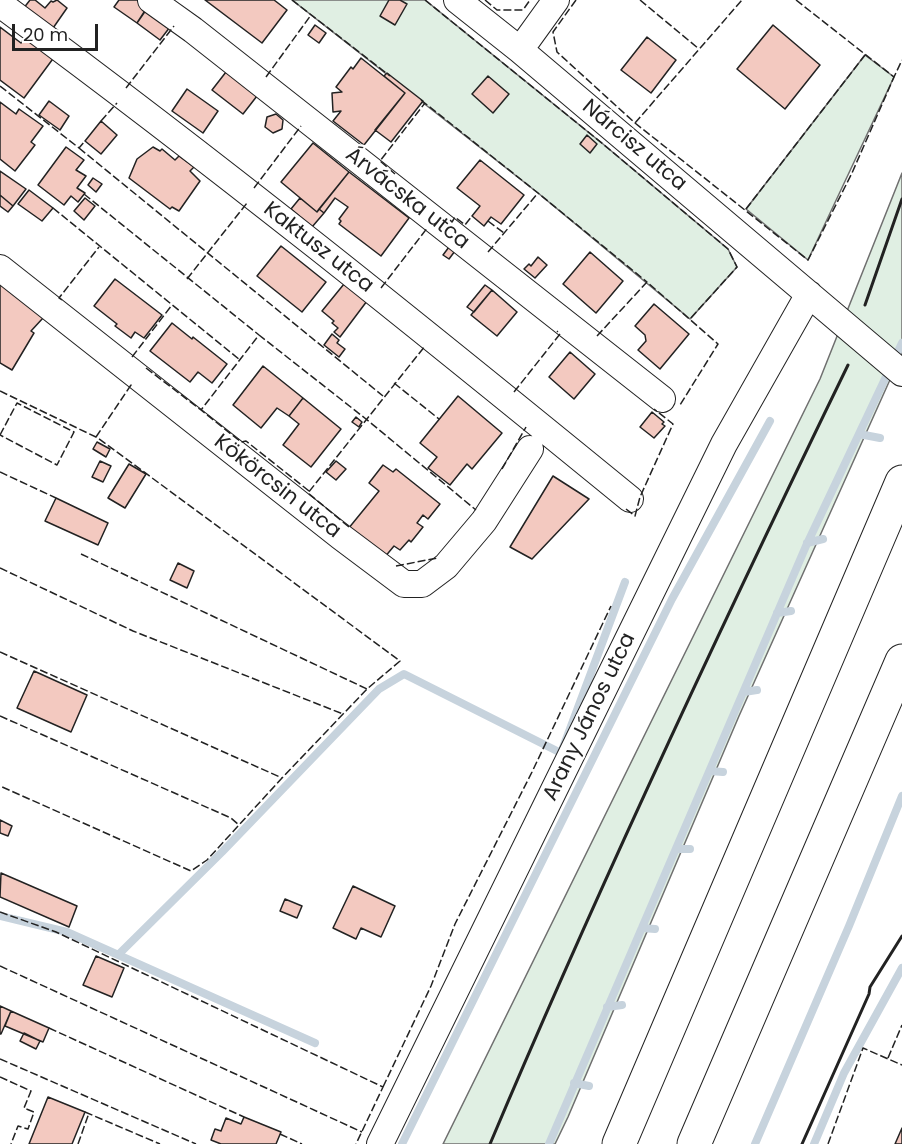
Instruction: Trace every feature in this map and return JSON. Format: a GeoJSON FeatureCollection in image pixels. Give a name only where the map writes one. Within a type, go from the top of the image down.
{"type":"FeatureCollection","features":[{"type":"Feature","properties":{"kind":"highway"},"geometry":{"type":"LineString","coordinates":[[619,1144],[902,482]]}},
{"type":"Feature","properties":{"kind":"highway"},"geometry":{"type":"LineString","coordinates":[[694,1144],[902,662]]}},
{"type":"Feature","properties":{"kind":"highway"},"geometry":{"type":"LineString","coordinates":[[704,1144],[710,1106]]}},
{"type":"Feature","properties":{"kind":"street","name":"Árvácska utca"},"geometry":{"type":"LineString","coordinates":[[151,0],[203,38],[662,399]]}},
{"type":"Feature","properties":{"kind":"street","name":"Nárcisz utca"},"geometry":{"type":"LineString","coordinates":[[457,0],[520,50],[902,373]]}},
{"type":"Feature","properties":{"kind":"street"},"geometry":{"type":"LineString","coordinates":[[520,50],[556,0]]}},
{"type":"Feature","properties":{"kind":"street","name":"Kaktusz utca"},"geometry":{"type":"LineString","coordinates":[[0,4],[200,155],[335,261],[630,499]]}},
{"type":"Feature","properties":{"kind":"street","name":"Kökörcsin utca"},"geometry":{"type":"LineString","coordinates":[[0,268],[404,584],[422,584],[446,566],[484,521],[530,449]]}},
{"type":"Feature","properties":{"kind":"street","name":"Arany János utca"},"geometry":{"type":"LineString","coordinates":[[380,1144],[724,444],[809,294]]}},
{"type":"Feature","properties":{"kind":"green space"},"geometry":{"type":"Polygon","coordinates":[[[292,0],[425,0],[728,249],[737,267],[690,319],[538,193],[292,0]]]}},
{"type":"Feature","properties":{"kind":"green space"},"geometry":{"type":"Polygon","coordinates":[[[865,55],[894,77],[808,260],[746,209],[865,55]]]}},
{"type":"Feature","properties":{"kind":"green space"},"geometry":{"type":"Polygon","coordinates":[[[902,173],[902,353],[739,716],[568,1117],[555,1144],[443,1144],[820,379],[902,173]]]}},
{"type":"Feature","properties":{"kind":"building"},"geometry":{"type":"Polygon","coordinates":[[[30,0],[35,0],[45,8],[51,1],[57,0],[67,8],[51,31],[23,9],[30,0]]]}},
{"type":"Feature","properties":{"kind":"building"},"geometry":{"type":"Polygon","coordinates":[[[119,0],[139,0],[148,6],[137,23],[114,7],[119,0]]]}},
{"type":"Feature","properties":{"kind":"building"},"geometry":{"type":"Polygon","coordinates":[[[205,0],[274,0],[287,10],[262,43],[205,0]]]}},
{"type":"Feature","properties":{"kind":"building"},"geometry":{"type":"Polygon","coordinates":[[[389,0],[400,0],[407,4],[395,25],[380,16],[389,0]]]}},
{"type":"Feature","properties":{"kind":"building"},"geometry":{"type":"Polygon","coordinates":[[[146,10],[170,27],[160,40],[137,23],[146,10]]]}},
{"type":"Feature","properties":{"kind":"building"},"geometry":{"type":"Polygon","coordinates":[[[315,25],[326,33],[319,43],[308,35],[315,25]]]}},
{"type":"Feature","properties":{"kind":"building"},"geometry":{"type":"Polygon","coordinates":[[[773,25],[820,65],[785,109],[737,69],[773,25]]]}},
{"type":"Feature","properties":{"kind":"building"},"geometry":{"type":"Polygon","coordinates":[[[0,27],[21,43],[27,35],[55,56],[24,98],[0,80],[0,27]]]}},
{"type":"Feature","properties":{"kind":"building"},"geometry":{"type":"Polygon","coordinates":[[[647,37],[676,60],[651,93],[621,70],[647,37]]]}},
{"type":"Feature","properties":{"kind":"building"},"geometry":{"type":"Polygon","coordinates":[[[361,58],[405,93],[364,145],[333,121],[341,111],[333,112],[332,93],[342,92],[336,87],[361,58]]]}},
{"type":"Feature","properties":{"kind":"building"},"geometry":{"type":"Polygon","coordinates":[[[226,72],[257,96],[243,114],[212,90],[226,72]]]}},
{"type":"Feature","properties":{"kind":"building"},"geometry":{"type":"Polygon","coordinates":[[[387,73],[423,101],[391,142],[375,130],[405,93],[384,76],[387,73]]]}},
{"type":"Feature","properties":{"kind":"building"},"geometry":{"type":"Polygon","coordinates":[[[488,76],[509,94],[493,113],[472,94],[488,76]]]}},
{"type":"Feature","properties":{"kind":"building"},"geometry":{"type":"Polygon","coordinates":[[[187,89],[218,111],[203,133],[172,111],[187,89]]]}},
{"type":"Feature","properties":{"kind":"building"},"geometry":{"type":"Polygon","coordinates":[[[49,101],[69,116],[60,130],[39,115],[49,101]]]}},
{"type":"Feature","properties":{"kind":"building"},"geometry":{"type":"Polygon","coordinates":[[[0,102],[16,114],[19,109],[43,126],[31,142],[35,145],[15,171],[0,159],[0,102]]]}},
{"type":"Feature","properties":{"kind":"building"},"geometry":{"type":"Polygon","coordinates":[[[276,114],[283,120],[282,129],[273,133],[265,127],[267,117],[276,114]]]}},
{"type":"Feature","properties":{"kind":"building"},"geometry":{"type":"Polygon","coordinates":[[[101,121],[117,135],[101,154],[85,141],[101,121]]]}},
{"type":"Feature","properties":{"kind":"building"},"geometry":{"type":"Polygon","coordinates":[[[587,135],[597,144],[590,153],[580,144],[587,135]]]}},
{"type":"Feature","properties":{"kind":"building"},"geometry":{"type":"Polygon","coordinates":[[[313,143],[349,172],[317,212],[281,182],[313,143]]]}},
{"type":"Feature","properties":{"kind":"building"},"geometry":{"type":"Polygon","coordinates":[[[66,147],[84,160],[76,170],[86,176],[77,188],[85,193],[78,202],[71,196],[64,205],[38,185],[66,147]]]}},
{"type":"Feature","properties":{"kind":"building"},"geometry":{"type":"Polygon","coordinates":[[[153,147],[160,151],[162,149],[175,160],[179,156],[194,167],[190,171],[200,181],[179,211],[172,207],[170,209],[129,178],[137,159],[153,147]]]}},
{"type":"Feature","properties":{"kind":"building"},"geometry":{"type":"Polygon","coordinates":[[[480,160],[524,195],[501,224],[491,217],[484,226],[472,216],[480,206],[457,188],[480,160]]]}},
{"type":"Feature","properties":{"kind":"building"},"geometry":{"type":"Polygon","coordinates":[[[0,171],[26,189],[13,206],[0,195],[0,171]]]}},
{"type":"Feature","properties":{"kind":"building"},"geometry":{"type":"Polygon","coordinates":[[[349,172],[409,218],[381,256],[339,224],[341,221],[339,219],[348,207],[335,198],[324,213],[319,209],[349,172]]]}},
{"type":"Feature","properties":{"kind":"building"},"geometry":{"type":"Polygon","coordinates":[[[93,178],[102,184],[96,192],[88,185],[93,178]]]}},
{"type":"Feature","properties":{"kind":"building"},"geometry":{"type":"Polygon","coordinates":[[[29,190],[53,208],[42,221],[18,204],[29,190]]]}},
{"type":"Feature","properties":{"kind":"building"},"geometry":{"type":"Polygon","coordinates":[[[0,195],[13,206],[8,212],[0,206],[0,195]]]}},
{"type":"Feature","properties":{"kind":"building"},"geometry":{"type":"Polygon","coordinates":[[[85,198],[95,206],[84,220],[74,211],[85,198]]]}},
{"type":"Feature","properties":{"kind":"building"},"geometry":{"type":"Polygon","coordinates":[[[300,198],[317,212],[319,209],[324,213],[312,227],[291,209],[300,198]]]}},
{"type":"Feature","properties":{"kind":"building"},"geometry":{"type":"Polygon","coordinates":[[[281,246],[326,282],[302,312],[257,276],[281,246]]]}},
{"type":"Feature","properties":{"kind":"building"},"geometry":{"type":"Polygon","coordinates":[[[449,247],[455,251],[449,259],[443,255],[449,247]]]}},
{"type":"Feature","properties":{"kind":"building"},"geometry":{"type":"Polygon","coordinates":[[[590,252],[623,281],[596,313],[563,284],[590,252]]]}},
{"type":"Feature","properties":{"kind":"building"},"geometry":{"type":"Polygon","coordinates":[[[538,257],[547,265],[535,278],[524,269],[529,264],[531,266],[538,257]]]}},
{"type":"Feature","properties":{"kind":"building"},"geometry":{"type":"Polygon","coordinates":[[[115,279],[162,315],[144,338],[135,332],[131,338],[94,306],[115,279]]]}},
{"type":"Feature","properties":{"kind":"building"},"geometry":{"type":"Polygon","coordinates":[[[0,283],[43,318],[31,331],[34,333],[12,370],[0,363],[0,283]]]}},
{"type":"Feature","properties":{"kind":"building"},"geometry":{"type":"Polygon","coordinates":[[[344,284],[367,301],[340,337],[334,332],[338,328],[332,323],[334,321],[322,311],[344,284]]]}},
{"type":"Feature","properties":{"kind":"building"},"geometry":{"type":"Polygon","coordinates":[[[485,285],[492,290],[474,312],[467,307],[485,285]]]}},
{"type":"Feature","properties":{"kind":"building"},"geometry":{"type":"Polygon","coordinates":[[[492,290],[517,312],[497,336],[471,315],[492,290]]]}},
{"type":"Feature","properties":{"kind":"building"},"geometry":{"type":"Polygon","coordinates":[[[654,304],[689,334],[660,369],[638,350],[646,341],[645,335],[635,326],[654,304]]]}},
{"type":"Feature","properties":{"kind":"building"},"geometry":{"type":"Polygon","coordinates":[[[172,323],[227,364],[212,383],[198,372],[190,382],[150,351],[172,323]]]}},
{"type":"Feature","properties":{"kind":"building"},"geometry":{"type":"Polygon","coordinates":[[[332,334],[339,340],[337,343],[345,349],[339,357],[324,345],[332,334]]]}},
{"type":"Feature","properties":{"kind":"building"},"geometry":{"type":"Polygon","coordinates":[[[570,352],[595,374],[574,399],[549,377],[570,352]]]}},
{"type":"Feature","properties":{"kind":"building"},"geometry":{"type":"Polygon","coordinates":[[[263,366],[303,398],[289,416],[277,408],[261,428],[233,405],[263,366]]]}},
{"type":"Feature","properties":{"kind":"building"},"geometry":{"type":"Polygon","coordinates":[[[458,396],[502,433],[472,469],[467,464],[450,485],[428,468],[437,457],[420,443],[458,396]]]}},
{"type":"Feature","properties":{"kind":"building"},"geometry":{"type":"Polygon","coordinates":[[[303,398],[341,429],[311,467],[283,445],[299,424],[289,416],[303,398]]]}},
{"type":"Feature","properties":{"kind":"building"},"geometry":{"type":"Polygon","coordinates":[[[652,412],[664,422],[662,424],[665,426],[654,438],[640,427],[652,412]]]}},
{"type":"Feature","properties":{"kind":"building"},"geometry":{"type":"Polygon","coordinates":[[[356,417],[362,422],[359,427],[352,422],[356,417]]]}},
{"type":"Feature","properties":{"kind":"building"},"geometry":{"type":"Polygon","coordinates":[[[97,442],[110,449],[106,457],[93,449],[97,442]]]}},
{"type":"Feature","properties":{"kind":"building"},"geometry":{"type":"Polygon","coordinates":[[[100,461],[111,466],[103,482],[92,477],[100,461]]]}},
{"type":"Feature","properties":{"kind":"building"},"geometry":{"type":"Polygon","coordinates":[[[336,461],[346,469],[336,480],[326,472],[336,461]]]}},
{"type":"Feature","properties":{"kind":"building"},"geometry":{"type":"Polygon","coordinates":[[[129,464],[146,474],[125,508],[108,498],[129,464]]]}},
{"type":"Feature","properties":{"kind":"building"},"geometry":{"type":"Polygon","coordinates":[[[383,465],[393,472],[396,469],[440,504],[428,519],[423,515],[417,523],[423,527],[411,542],[409,540],[400,550],[394,546],[384,558],[348,529],[379,491],[369,483],[383,465]]]}},
{"type":"Feature","properties":{"kind":"building"},"geometry":{"type":"Polygon","coordinates":[[[553,476],[589,499],[532,559],[510,547],[553,476]]]}},
{"type":"Feature","properties":{"kind":"building"},"geometry":{"type":"Polygon","coordinates":[[[56,498],[108,523],[98,545],[45,521],[56,498]]]}},
{"type":"Feature","properties":{"kind":"building"},"geometry":{"type":"Polygon","coordinates":[[[178,563],[194,571],[187,588],[170,580],[178,563]]]}},
{"type":"Feature","properties":{"kind":"building"},"geometry":{"type":"Polygon","coordinates":[[[34,671],[87,695],[71,732],[17,708],[34,671]]]}},
{"type":"Feature","properties":{"kind":"building"},"geometry":{"type":"Polygon","coordinates":[[[0,820],[12,826],[8,836],[0,833],[0,820]]]}},
{"type":"Feature","properties":{"kind":"building"},"geometry":{"type":"Polygon","coordinates":[[[1,873],[77,906],[69,927],[0,897],[1,873]]]}},
{"type":"Feature","properties":{"kind":"building"},"geometry":{"type":"Polygon","coordinates":[[[353,886],[395,906],[381,937],[361,928],[356,939],[333,928],[353,886]]]}},
{"type":"Feature","properties":{"kind":"building"},"geometry":{"type":"Polygon","coordinates":[[[285,899],[302,906],[297,918],[280,911],[285,899]]]}},
{"type":"Feature","properties":{"kind":"building"},"geometry":{"type":"Polygon","coordinates":[[[96,956],[124,968],[112,997],[83,985],[96,956]]]}},
{"type":"Feature","properties":{"kind":"building"},"geometry":{"type":"Polygon","coordinates":[[[0,1006],[11,1011],[1,1034],[0,1034],[0,1006]]]}},
{"type":"Feature","properties":{"kind":"building"},"geometry":{"type":"Polygon","coordinates":[[[11,1011],[49,1028],[43,1042],[5,1026],[11,1011]]]}},
{"type":"Feature","properties":{"kind":"building"},"geometry":{"type":"Polygon","coordinates":[[[24,1033],[40,1041],[36,1049],[20,1041],[24,1033]]]}},
{"type":"Feature","properties":{"kind":"building"},"geometry":{"type":"Polygon","coordinates":[[[48,1097],[85,1112],[72,1144],[29,1144],[48,1097]]]}},
{"type":"Feature","properties":{"kind":"building"},"geometry":{"type":"Polygon","coordinates":[[[244,1117],[281,1132],[276,1144],[221,1144],[211,1140],[215,1129],[221,1131],[226,1118],[241,1124],[244,1117]]]}},
{"type":"Feature","properties":{"kind":"building"},"geometry":{"type":"Polygon","coordinates":[[[902,1128],[902,1144],[895,1144],[902,1128]]]}},
{"type":"Feature","properties":{"kind":"waterway"},"geometry":{"type":"LineString","coordinates":[[549,1144],[806,546],[902,343]]}},
{"type":"Feature","properties":{"kind":"waterway"},"geometry":{"type":"LineString","coordinates":[[402,1144],[672,599],[770,421]]}},
{"type":"Feature","properties":{"kind":"waterway"},"geometry":{"type":"LineString","coordinates":[[859,434],[880,438]]}},
{"type":"Feature","properties":{"kind":"waterway"},"geometry":{"type":"LineString","coordinates":[[807,543],[823,539]]}},
{"type":"Feature","properties":{"kind":"waterway"},"geometry":{"type":"LineString","coordinates":[[118,955],[222,852],[379,689],[404,674],[561,753],[625,582]]}},
{"type":"Feature","properties":{"kind":"waterway"},"geometry":{"type":"LineString","coordinates":[[777,613],[791,611]]}},
{"type":"Feature","properties":{"kind":"waterway"},"geometry":{"type":"LineString","coordinates":[[744,692],[757,690]]}},
{"type":"Feature","properties":{"kind":"waterway"},"geometry":{"type":"LineString","coordinates":[[710,771],[723,772]]}},
{"type":"Feature","properties":{"kind":"waterway"},"geometry":{"type":"LineString","coordinates":[[755,1144],[902,796]]}},
{"type":"Feature","properties":{"kind":"waterway"},"geometry":{"type":"LineString","coordinates":[[676,849],[690,849]]}},
{"type":"Feature","properties":{"kind":"waterway"},"geometry":{"type":"LineString","coordinates":[[0,916],[67,932],[315,1043]]}},
{"type":"Feature","properties":{"kind":"waterway"},"geometry":{"type":"LineString","coordinates":[[642,928],[655,929]]}},
{"type":"Feature","properties":{"kind":"waterway"},"geometry":{"type":"LineString","coordinates":[[814,1144],[844,1073],[902,968]]}},
{"type":"Feature","properties":{"kind":"waterway"},"geometry":{"type":"LineString","coordinates":[[607,1007],[622,1005]]}},
{"type":"Feature","properties":{"kind":"waterway"},"geometry":{"type":"LineString","coordinates":[[574,1083],[589,1086]]}},
{"type":"Feature","properties":{"kind":"fence"},"geometry":{"type":"LineString","coordinates":[[292,0],[390,76]]}},
{"type":"Feature","properties":{"kind":"fence"},"geometry":{"type":"LineString","coordinates":[[425,0],[728,249],[737,267],[690,319]]}},
{"type":"Feature","properties":{"kind":"fence"},"geometry":{"type":"LineString","coordinates":[[485,0],[497,10],[523,10],[530,0]]}},
{"type":"Feature","properties":{"kind":"fence"},"geometry":{"type":"LineString","coordinates":[[576,0],[553,32],[557,52],[635,123],[808,260],[852,173],[894,77]]}},
{"type":"Feature","properties":{"kind":"fence"},"geometry":{"type":"LineString","coordinates":[[640,0],[699,49]]}},
{"type":"Feature","properties":{"kind":"fence"},"geometry":{"type":"LineString","coordinates":[[635,123],[742,0]]}},
{"type":"Feature","properties":{"kind":"fence"},"geometry":{"type":"LineString","coordinates":[[796,0],[894,77],[902,60]]}},
{"type":"Feature","properties":{"kind":"fence"},"geometry":{"type":"LineString","coordinates":[[266,77],[311,15]]}},
{"type":"Feature","properties":{"kind":"fence"},"geometry":{"type":"LineString","coordinates":[[126,88],[174,26]]}},
{"type":"Feature","properties":{"kind":"fence"},"geometry":{"type":"LineString","coordinates":[[746,209],[865,55]]}},
{"type":"Feature","properties":{"kind":"fence"},"geometry":{"type":"LineString","coordinates":[[0,86],[79,148],[85,141]]}},
{"type":"Feature","properties":{"kind":"fence"},"geometry":{"type":"LineString","coordinates":[[421,100],[647,282]]}},
{"type":"Feature","properties":{"kind":"fence"},"geometry":{"type":"LineString","coordinates":[[101,121],[117,103]]}},
{"type":"Feature","properties":{"kind":"fence"},"geometry":{"type":"LineString","coordinates":[[395,174],[380,161],[425,103]]}},
{"type":"Feature","properties":{"kind":"fence"},"geometry":{"type":"LineString","coordinates":[[254,188],[301,126]]}},
{"type":"Feature","properties":{"kind":"fence"},"geometry":{"type":"LineString","coordinates":[[79,148],[383,396]]}},
{"type":"Feature","properties":{"kind":"fence"},"geometry":{"type":"LineString","coordinates":[[488,252],[538,193]]}},
{"type":"Feature","properties":{"kind":"fence"},"geometry":{"type":"LineString","coordinates":[[84,194],[259,335]]}},
{"type":"Feature","properties":{"kind":"fence"},"geometry":{"type":"LineString","coordinates":[[187,279],[247,203]]}},
{"type":"Feature","properties":{"kind":"fence"},"geometry":{"type":"LineString","coordinates":[[53,208],[240,360]]}},
{"type":"Feature","properties":{"kind":"fence"},"geometry":{"type":"LineString","coordinates":[[450,220],[452,222],[455,217],[465,225],[472,216]]}},
{"type":"Feature","properties":{"kind":"fence"},"geometry":{"type":"LineString","coordinates":[[488,221],[504,233]]}},
{"type":"Feature","properties":{"kind":"fence"},"geometry":{"type":"LineString","coordinates":[[381,288],[428,227]]}},
{"type":"Feature","properties":{"kind":"fence"},"geometry":{"type":"LineString","coordinates":[[62,300],[59,298],[99,247]]}},
{"type":"Feature","properties":{"kind":"fence"},"geometry":{"type":"LineString","coordinates":[[597,336],[647,282],[718,344],[680,405]]}},
{"type":"Feature","properties":{"kind":"fence"},"geometry":{"type":"LineString","coordinates":[[132,357],[172,305]]}},
{"type":"Feature","properties":{"kind":"fence"},"geometry":{"type":"LineString","coordinates":[[514,392],[560,334],[557,331]]}},
{"type":"Feature","properties":{"kind":"fence"},"geometry":{"type":"LineString","coordinates":[[309,491],[246,441],[241,442],[201,410],[259,335],[476,510]]}},
{"type":"Feature","properties":{"kind":"fence"},"geometry":{"type":"LineString","coordinates":[[349,527],[308,493],[425,346]]}},
{"type":"Feature","properties":{"kind":"fence"},"geometry":{"type":"LineString","coordinates":[[146,368],[201,410]]}},
{"type":"Feature","properties":{"kind":"fence"},"geometry":{"type":"LineString","coordinates":[[394,383],[439,419]]}},
{"type":"Feature","properties":{"kind":"fence"},"geometry":{"type":"LineString","coordinates":[[96,437],[131,385],[128,384]]}},
{"type":"Feature","properties":{"kind":"fence"},"geometry":{"type":"LineString","coordinates":[[0,391],[98,438],[400,661],[367,689],[282,778]]}},
{"type":"Feature","properties":{"kind":"fence"},"geometry":{"type":"LineString","coordinates":[[17,403],[74,432],[57,465],[0,435],[17,403]]}},
{"type":"Feature","properties":{"kind":"fence"},"geometry":{"type":"LineString","coordinates":[[626,509],[635,516],[640,497],[673,424],[654,409]]}},
{"type":"Feature","properties":{"kind":"fence"},"geometry":{"type":"LineString","coordinates":[[502,469],[526,427]]}},
{"type":"Feature","properties":{"kind":"fence"},"geometry":{"type":"LineString","coordinates":[[0,472],[56,498]]}},
{"type":"Feature","properties":{"kind":"fence"},"geometry":{"type":"LineString","coordinates":[[81,554],[367,689]]}},
{"type":"Feature","properties":{"kind":"fence"},"geometry":{"type":"LineString","coordinates":[[396,566],[437,558]]}},
{"type":"Feature","properties":{"kind":"fence"},"geometry":{"type":"LineString","coordinates":[[0,568],[133,631],[343,714]]}},
{"type":"Feature","properties":{"kind":"fence"},"geometry":{"type":"LineString","coordinates":[[383,1087],[431,986],[455,924],[532,772],[611,606]]}},
{"type":"Feature","properties":{"kind":"fence"},"geometry":{"type":"LineString","coordinates":[[0,652],[282,778],[207,860],[191,871],[0,786]]}},
{"type":"Feature","properties":{"kind":"fence"},"geometry":{"type":"LineString","coordinates":[[0,716],[231,818],[239,825]]}},
{"type":"Feature","properties":{"kind":"fence"},"geometry":{"type":"LineString","coordinates":[[0,912],[56,932],[383,1087],[356,1144]]}},
{"type":"Feature","properties":{"kind":"fence"},"geometry":{"type":"LineString","coordinates":[[0,966],[362,1132]]}},
{"type":"Feature","properties":{"kind":"fence"},"geometry":{"type":"LineString","coordinates":[[888,1058],[902,1025]]}},
{"type":"Feature","properties":{"kind":"fence"},"geometry":{"type":"LineString","coordinates":[[49,1028],[244,1117]]}},
{"type":"Feature","properties":{"kind":"fence"},"geometry":{"type":"LineString","coordinates":[[828,1144],[863,1048],[902,1065]]}},
{"type":"Feature","properties":{"kind":"fence"},"geometry":{"type":"LineString","coordinates":[[0,1059],[196,1144]]}},
{"type":"Feature","properties":{"kind":"fence"},"geometry":{"type":"LineString","coordinates":[[0,1077],[31,1091],[24,1108],[34,1112],[28,1129],[18,1126],[11,1144]]}},
{"type":"Feature","properties":{"kind":"fence"},"geometry":{"type":"LineString","coordinates":[[85,1112],[160,1144]]}},
{"type":"Feature","properties":{"kind":"fence"},"geometry":{"type":"LineString","coordinates":[[78,1144],[89,1113]]}},
{"type":"Feature","properties":{"kind":"fence"},"geometry":{"type":"LineString","coordinates":[[280,1134],[302,1144]]}},
{"type":"Feature","properties":{"kind":"wall"},"geometry":{"type":"LineString","coordinates":[[865,305],[902,199]]}},
{"type":"Feature","properties":{"kind":"wall"},"geometry":{"type":"LineString","coordinates":[[490,1144],[575,947],[664,752],[848,365]]}},
{"type":"Feature","properties":{"kind":"wall"},"geometry":{"type":"LineString","coordinates":[[802,1144],[869,994],[870,987],[902,936]]}}]}
